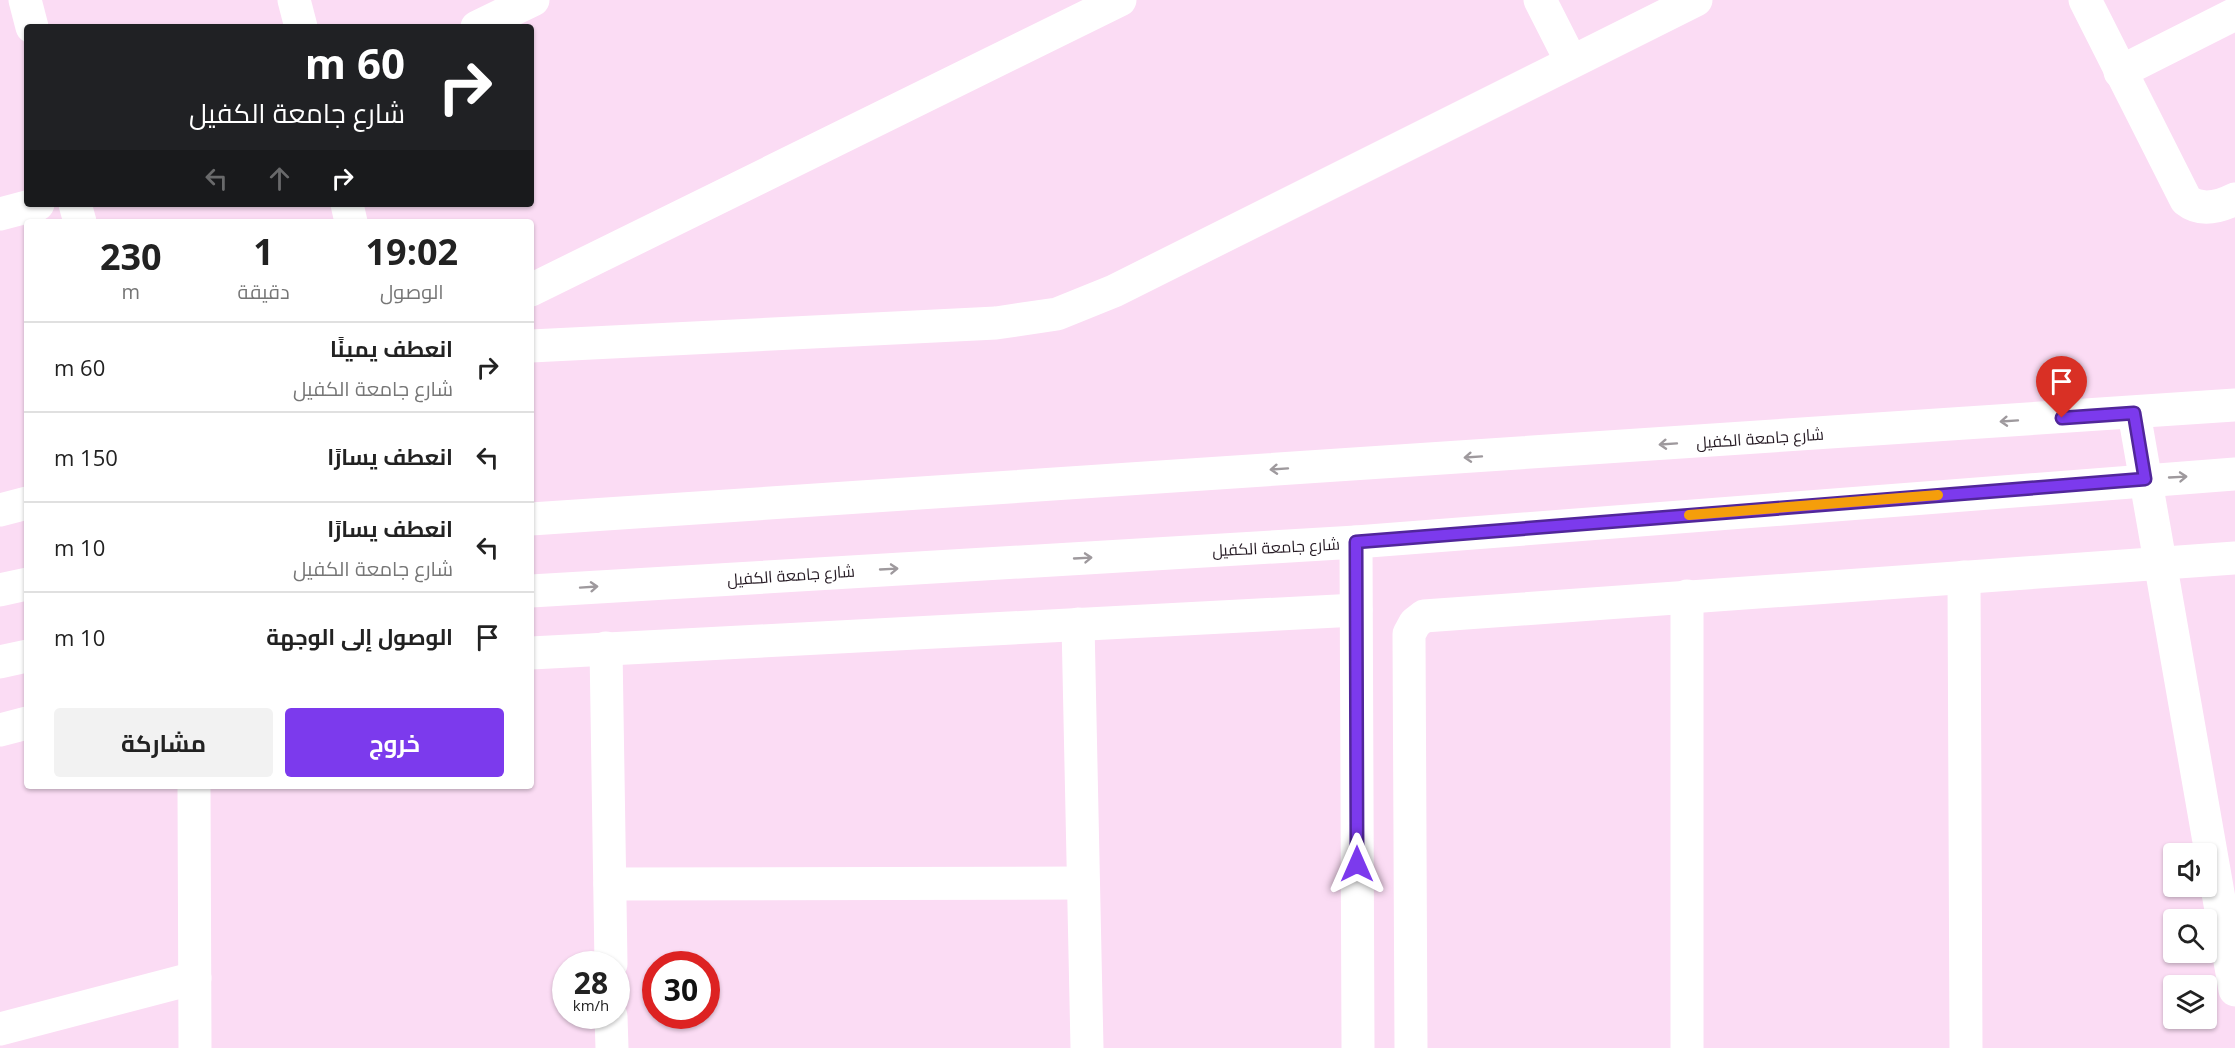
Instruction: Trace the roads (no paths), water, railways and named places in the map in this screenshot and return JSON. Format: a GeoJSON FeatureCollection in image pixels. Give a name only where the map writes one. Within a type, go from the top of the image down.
{"type":"FeatureCollection","features":[{"type":"Feature","properties":{"kind":"street"},"geometry":{"type":"LineString","coordinates":[[26,0],[31,24]]}},
{"type":"Feature","properties":{"kind":"street"},"geometry":{"type":"LineString","coordinates":[[294,0],[300,24]]}},
{"type":"Feature","properties":{"kind":"street"},"geometry":{"type":"LineString","coordinates":[[483,24],[532,0]]}},
{"type":"Feature","properties":{"kind":"street"},"geometry":{"type":"LineString","coordinates":[[534,289],[1120,0]]}},
{"type":"Feature","properties":{"kind":"street"},"geometry":{"type":"LineString","coordinates":[[1540,0],[1570,61]]}},
{"type":"Feature","properties":{"kind":"street"},"geometry":{"type":"LineString","coordinates":[[534,346],[996,323],[1057,314],[1114,291],[1695,0]]}},
{"type":"Feature","properties":{"kind":"street"},"geometry":{"type":"LineString","coordinates":[[2085,0],[2186,200],[2193,206],[2203,208],[2222,206],[2235,199]]}},
{"type":"Feature","properties":{"kind":"street"},"geometry":{"type":"LineString","coordinates":[[2120,72],[2235,14]]}},
{"type":"Feature","properties":{"kind":"street"},"geometry":{"type":"LineString","coordinates":[[0,214],[27,207]]}},
{"type":"Feature","properties":{"kind":"street","name":"شارع جامعة الكفيل"},"geometry":{"type":"LineString","coordinates":[[534,519],[2235,405]]}},
{"type":"Feature","properties":{"kind":"street"},"geometry":{"type":"LineString","coordinates":[[2134,413],[2235,990]]}},
{"type":"Feature","properties":{"kind":"street","name":"شارع جامعة الكفيل"},"geometry":{"type":"LineString","coordinates":[[534,591],[1356,542],[2145,479],[2235,474]]}},
{"type":"Feature","properties":{"kind":"street"},"geometry":{"type":"LineString","coordinates":[[0,510],[24,504]]}},
{"type":"Feature","properties":{"kind":"street"},"geometry":{"type":"LineString","coordinates":[[1356,542],[1358,1048]]}},
{"type":"Feature","properties":{"kind":"street"},"geometry":{"type":"LineString","coordinates":[[1411,1048],[1409,634],[1415,623],[1424,616],[2235,558]]}},
{"type":"Feature","properties":{"kind":"street"},"geometry":{"type":"LineString","coordinates":[[1964,577],[1966,1048]]}},
{"type":"Feature","properties":{"kind":"street"},"geometry":{"type":"LineString","coordinates":[[0,590],[24,585]]}},
{"type":"Feature","properties":{"kind":"street"},"geometry":{"type":"LineString","coordinates":[[1687,596],[1687,1048]]}},
{"type":"Feature","properties":{"kind":"street"},"geometry":{"type":"LineString","coordinates":[[534,653],[1356,610]]}},
{"type":"Feature","properties":{"kind":"street"},"geometry":{"type":"LineString","coordinates":[[1078,624],[1087,1048]]}},
{"type":"Feature","properties":{"kind":"street"},"geometry":{"type":"LineString","coordinates":[[606,648],[611,951]]}},
{"type":"Feature","properties":{"kind":"street"},"geometry":{"type":"LineString","coordinates":[[0,662],[24,657]]}},
{"type":"Feature","properties":{"kind":"street"},"geometry":{"type":"LineString","coordinates":[[0,730],[24,724]]}},
{"type":"Feature","properties":{"kind":"street"},"geometry":{"type":"LineString","coordinates":[[194,789],[195,1048]]}},
{"type":"Feature","properties":{"kind":"street"},"geometry":{"type":"LineString","coordinates":[[610,884],[1083,883]]}},
{"type":"Feature","properties":{"kind":"street"},"geometry":{"type":"LineString","coordinates":[[0,1029],[195,978]]}},
{"type":"Feature","properties":{"kind":"street"},"geometry":{"type":"LineString","coordinates":[[611,1029],[612,1048]]}}]}
